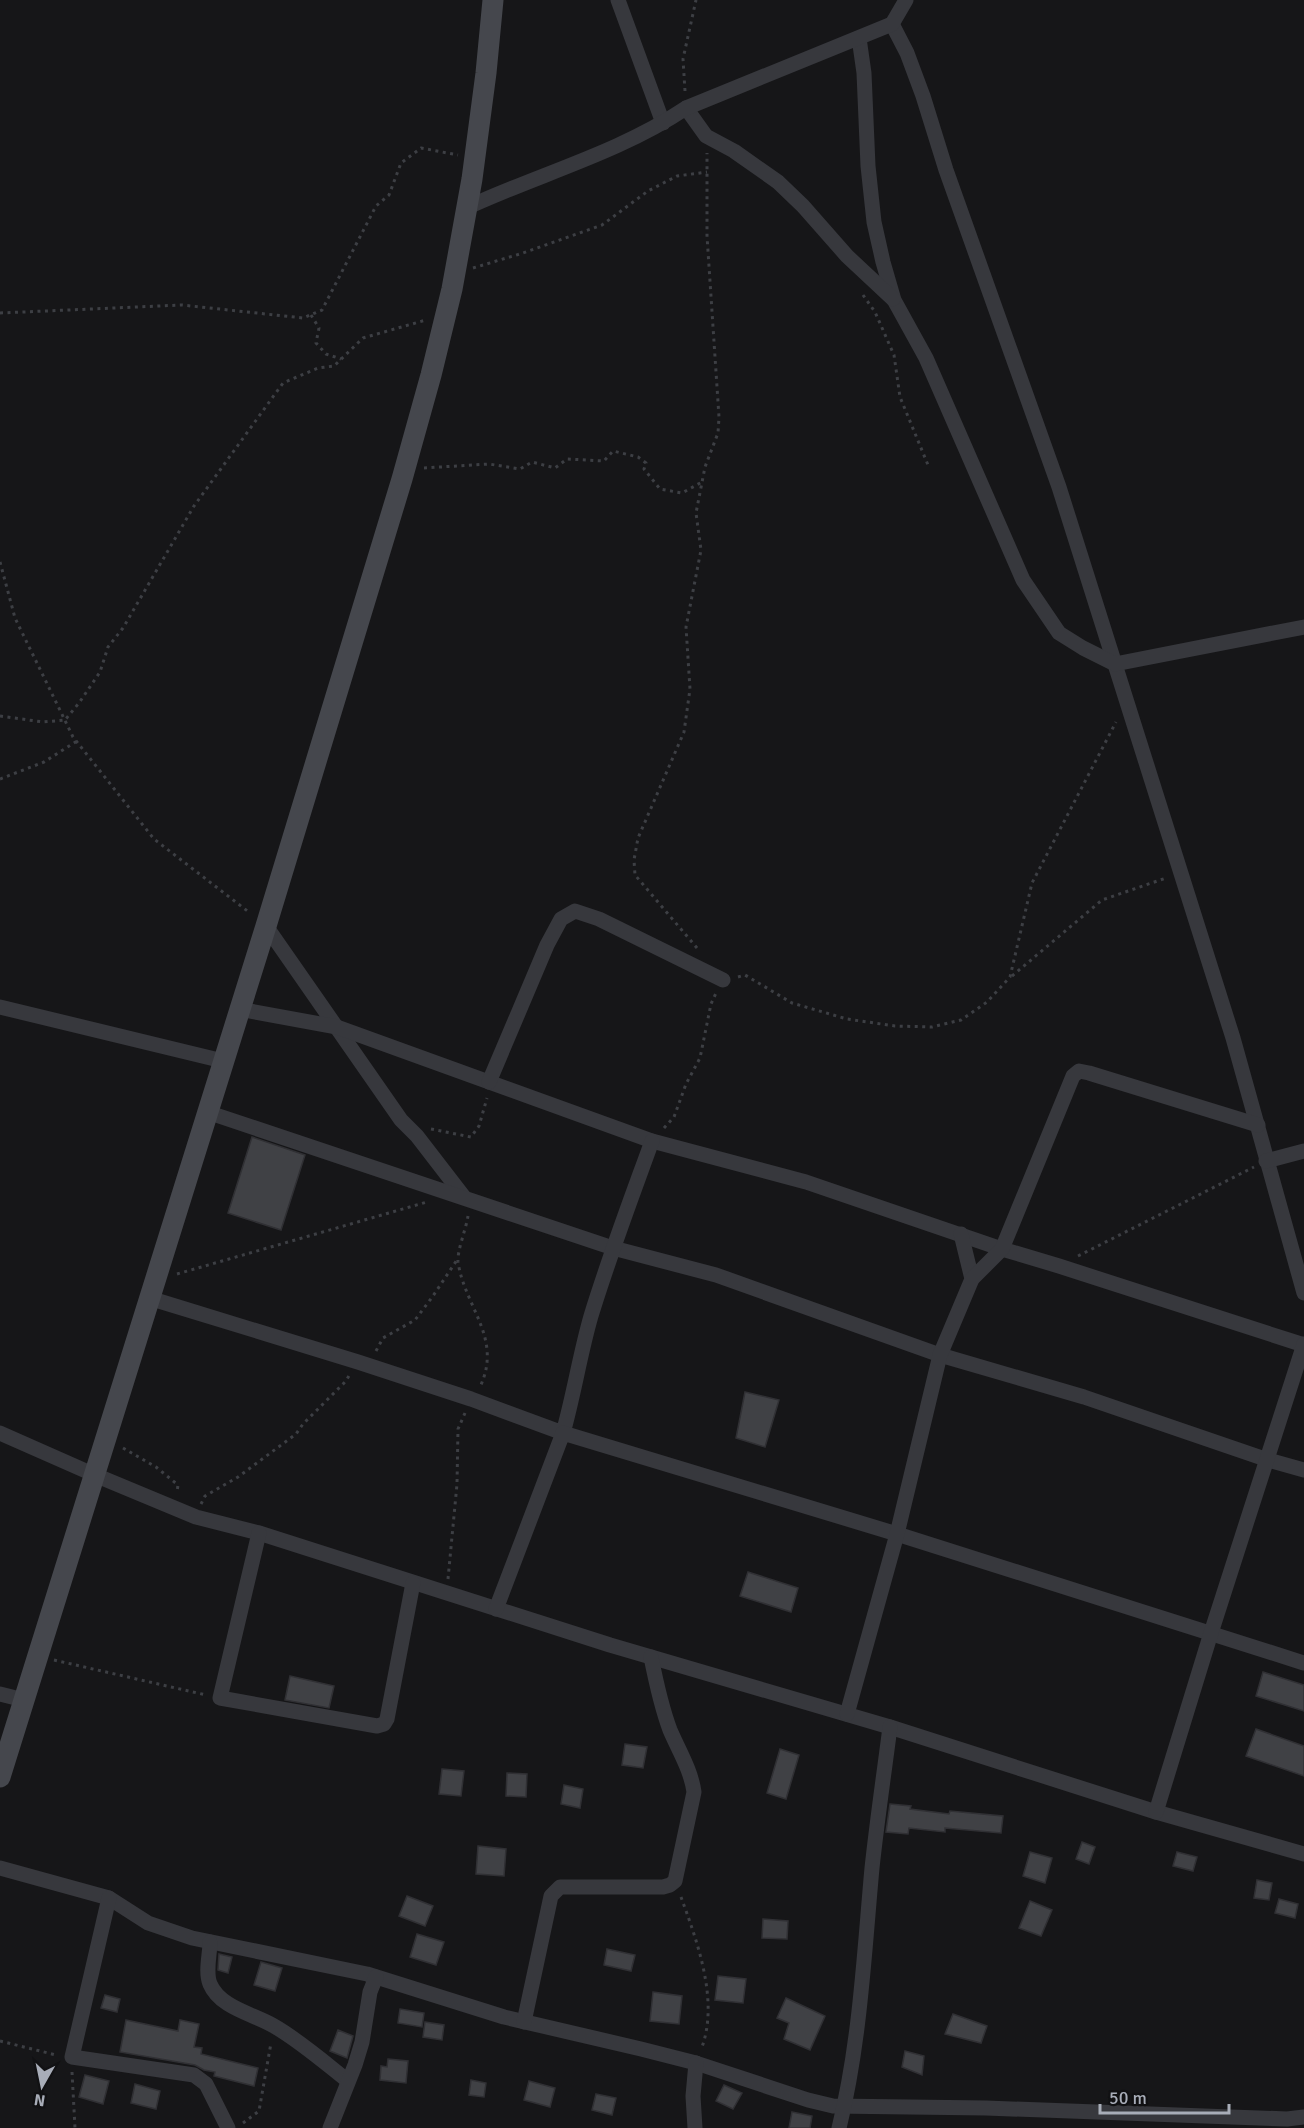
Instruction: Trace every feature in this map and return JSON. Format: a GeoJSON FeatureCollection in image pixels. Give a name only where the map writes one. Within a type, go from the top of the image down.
{"type":"FeatureCollection","features":[{"type":"Feature","properties":{"kind":"main road"},"geometry":{"type":"LineString","coordinates":[[0,1777],[266,926],[404,469],[446,315],[454,273],[474,158],[493,0]]}},
{"type":"Feature","properties":{"kind":"street"},"geometry":{"type":"LineString","coordinates":[[618,0],[663,123]]}},
{"type":"Feature","properties":{"kind":"street"},"geometry":{"type":"LineString","coordinates":[[466,208],[492,195],[593,157],[663,123],[686,108],[892,24],[906,0]]}},
{"type":"Feature","properties":{"kind":"street"},"geometry":{"type":"LineString","coordinates":[[892,24],[907,53],[946,170],[1059,487],[1233,1038],[1304,1293]]}},
{"type":"Feature","properties":{"kind":"street"},"geometry":{"type":"LineString","coordinates":[[859,38],[864,73],[868,166],[874,222],[894,300],[926,358],[1023,580],[1059,633],[1115,664],[1304,627]]}},
{"type":"Feature","properties":{"kind":"street"},"geometry":{"type":"LineString","coordinates":[[686,108],[706,136],[734,151],[778,182],[848,256],[894,300]]}},
{"type":"Feature","properties":{"kind":"street"},"geometry":{"type":"LineString","coordinates":[[489,1082],[546,945],[561,919],[575,911],[599,919],[723,980]]}},
{"type":"Feature","properties":{"kind":"street"},"geometry":{"type":"LineString","coordinates":[[266,926],[401,1120],[417,1136],[459,1196]]}},
{"type":"Feature","properties":{"kind":"street"},"geometry":{"type":"LineString","coordinates":[[0,1007],[223,1060]]}},
{"type":"Feature","properties":{"kind":"street"},"geometry":{"type":"LineString","coordinates":[[239,1010],[337,1027],[652,1141],[806,1182],[1002,1250],[1059,1266],[1304,1345],[1156,1812]]}},
{"type":"Feature","properties":{"kind":"street"},"geometry":{"type":"LineString","coordinates":[[847,1714],[897,1534],[940,1355],[972,1279],[1002,1250],[1072,1076],[1079,1071],[1258,1125]]}},
{"type":"Feature","properties":{"kind":"street"},"geometry":{"type":"LineString","coordinates":[[207,1112],[613,1248],[716,1275],[940,1355],[1084,1397],[1268,1460],[1304,1470]]}},
{"type":"Feature","properties":{"kind":"street"},"geometry":{"type":"LineString","coordinates":[[496,1609],[563,1433],[591,1317],[613,1248],[652,1141]]}},
{"type":"Feature","properties":{"kind":"street"},"geometry":{"type":"LineString","coordinates":[[1266,1161],[1304,1151]]}},
{"type":"Feature","properties":{"kind":"street"},"geometry":{"type":"LineString","coordinates":[[961,1234],[972,1279]]}},
{"type":"Feature","properties":{"kind":"street"},"geometry":{"type":"LineString","coordinates":[[152,1289],[563,1433],[897,1534],[1304,1663]]}},
{"type":"Feature","properties":{"kind":"street"},"geometry":{"type":"LineString","coordinates":[[0,1432],[176,1510],[258,1533],[651,1657],[890,1727],[1156,1812],[1304,1854]]}},
{"type":"Feature","properties":{"kind":"street"},"geometry":{"type":"LineString","coordinates":[[258,1533],[220,1698],[377,1726],[384,1724],[387,1719],[413,1583]]}},
{"type":"Feature","properties":{"kind":"street"},"geometry":{"type":"LineString","coordinates":[[524,2022],[551,1896],[555,1891],[560,1887],[663,1887],[675,1881],[694,1792],[692,1778],[670,1730],[658,1694],[651,1657]]}},
{"type":"Feature","properties":{"kind":"street"},"geometry":{"type":"LineString","coordinates":[[0,1694],[24,1700]]}},
{"type":"Feature","properties":{"kind":"street"},"geometry":{"type":"LineString","coordinates":[[839,2128],[858,2022],[873,1866],[890,1727]]}},
{"type":"Feature","properties":{"kind":"street"},"geometry":{"type":"LineString","coordinates":[[0,1868],[109,1898],[148,1923],[192,1938],[376,1977],[504,2018],[696,2063],[808,2100],[844,2106],[986,2108],[1287,2119],[1304,2116]]}},
{"type":"Feature","properties":{"kind":"street"},"geometry":{"type":"LineString","coordinates":[[109,1898],[72,2057],[194,2075],[206,2084],[228,2128]]}},
{"type":"Feature","properties":{"kind":"street"},"geometry":{"type":"LineString","coordinates":[[210,1942],[208,1977],[214,1989],[231,2005],[274,2026],[348,2081]]}},
{"type":"Feature","properties":{"kind":"street"},"geometry":{"type":"LineString","coordinates":[[330,2128],[362,2042],[370,1992],[376,1977]]}},
{"type":"Feature","properties":{"kind":"street"},"geometry":{"type":"LineString","coordinates":[[696,2063],[693,2096],[696,2128]]}},
{"type":"Feature","properties":{"kind":"path"},"geometry":{"type":"LineString","coordinates":[[686,108],[683,59],[696,0]]}},
{"type":"Feature","properties":{"kind":"path"},"geometry":{"type":"LineString","coordinates":[[701,954],[636,875],[634,860],[638,838],[684,732],[690,689],[686,627],[701,550],[696,513],[705,467],[718,434],[719,417],[707,236],[706,136]]}},
{"type":"Feature","properties":{"kind":"path"},"geometry":{"type":"LineString","coordinates":[[0,313],[182,305],[303,318],[322,310],[376,206],[389,195],[401,163],[421,148],[474,158]]}},
{"type":"Feature","properties":{"kind":"path"},"geometry":{"type":"LineString","coordinates":[[454,273],[524,253],[602,225],[648,191],[677,176],[707,172]]}},
{"type":"Feature","properties":{"kind":"path"},"geometry":{"type":"LineString","coordinates":[[863,294],[875,312],[894,355],[900,398],[928,465]]}},
{"type":"Feature","properties":{"kind":"path"},"geometry":{"type":"LineString","coordinates":[[311,315],[319,328],[316,344],[326,354],[340,360]]}},
{"type":"Feature","properties":{"kind":"path"},"geometry":{"type":"LineString","coordinates":[[0,716],[43,722],[65,720],[100,672],[108,647],[123,628],[194,506],[283,383],[318,368],[334,366],[363,338],[446,315]]}},
{"type":"Feature","properties":{"kind":"path"},"geometry":{"type":"LineString","coordinates":[[404,469],[489,464],[520,469],[532,462],[555,468],[567,459],[604,461],[613,451],[638,457],[646,463],[644,469],[660,489],[682,493],[702,482]]}},
{"type":"Feature","properties":{"kind":"path"},"geometry":{"type":"LineString","coordinates":[[0,562],[15,618],[77,741],[154,839],[266,926]]}},
{"type":"Feature","properties":{"kind":"path"},"geometry":{"type":"LineString","coordinates":[[0,585],[6,586]]}},
{"type":"Feature","properties":{"kind":"path"},"geometry":{"type":"LineString","coordinates":[[1010,977],[1032,883],[1126,701]]}},
{"type":"Feature","properties":{"kind":"path"},"geometry":{"type":"LineString","coordinates":[[0,779],[44,762],[77,741]]}},
{"type":"Feature","properties":{"kind":"path"},"geometry":{"type":"LineString","coordinates":[[652,1141],[674,1117],[686,1084],[700,1058],[711,1004],[723,980],[745,975],[792,1003],[847,1019],[895,1026],[932,1027],[961,1020],[987,1002],[1010,977],[1102,900],[1181,873]]}},
{"type":"Feature","properties":{"kind":"path"},"geometry":{"type":"LineString","coordinates":[[401,1120],[425,1128],[471,1137],[479,1126],[486,1104],[489,1082]]}},
{"type":"Feature","properties":{"kind":"path"},"geometry":{"type":"LineString","coordinates":[[1059,1266],[1266,1161]]}},
{"type":"Feature","properties":{"kind":"path"},"geometry":{"type":"LineString","coordinates":[[152,1289],[459,1196]]}},
{"type":"Feature","properties":{"kind":"path"},"geometry":{"type":"LineString","coordinates":[[196,1516],[205,1496],[238,1477],[296,1434],[346,1381],[358,1362],[375,1355],[383,1338],[415,1320],[458,1259]]}},
{"type":"Feature","properties":{"kind":"path"},"geometry":{"type":"LineString","coordinates":[[106,1437],[156,1467],[178,1485],[176,1510]]}},
{"type":"Feature","properties":{"kind":"path"},"geometry":{"type":"LineString","coordinates":[[38,1656],[220,1698]]}},
{"type":"Feature","properties":{"kind":"path"},"geometry":{"type":"LineString","coordinates":[[675,1881],[703,1966],[708,2001],[704,2043],[696,2063]]}},
{"type":"Feature","properties":{"kind":"path"},"geometry":{"type":"LineString","coordinates":[[237,2128],[259,2111],[274,2026]]}},
{"type":"Feature","properties":{"kind":"path"},"geometry":{"type":"LineString","coordinates":[[0,2041],[49,2054],[72,2057],[75,2128]]}},
{"type":"Feature","properties":{"kind":"building"},"geometry":{"type":"Polygon","coordinates":[[[252,1137],[305,1155],[281,1230],[228,1213],[252,1137]]]}},
{"type":"Feature","properties":{"kind":"building"},"geometry":{"type":"Polygon","coordinates":[[[745,1392],[779,1400],[765,1447],[736,1438],[745,1392]]]}},
{"type":"Feature","properties":{"kind":"building"},"geometry":{"type":"Polygon","coordinates":[[[748,1572],[798,1588],[791,1612],[740,1596],[748,1572]]]}},
{"type":"Feature","properties":{"kind":"building"},"geometry":{"type":"Polygon","coordinates":[[[1263,1672],[1304,1685],[1304,1711],[1256,1696],[1263,1672]]]}},
{"type":"Feature","properties":{"kind":"building"},"geometry":{"type":"Polygon","coordinates":[[[290,1676],[334,1686],[329,1708],[285,1700],[290,1676]]]}},
{"type":"Feature","properties":{"kind":"building"},"geometry":{"type":"Polygon","coordinates":[[[1256,1729],[1304,1746],[1304,1776],[1246,1756],[1256,1729]]]}},
{"type":"Feature","properties":{"kind":"building"},"geometry":{"type":"Polygon","coordinates":[[[625,1744],[647,1747],[643,1768],[622,1765],[625,1744]]]}},
{"type":"Feature","properties":{"kind":"building"},"geometry":{"type":"Polygon","coordinates":[[[780,1749],[799,1755],[786,1799],[767,1793],[780,1749]]]}},
{"type":"Feature","properties":{"kind":"building"},"geometry":{"type":"Polygon","coordinates":[[[442,1769],[464,1771],[461,1796],[439,1794],[442,1769]]]}},
{"type":"Feature","properties":{"kind":"building"},"geometry":{"type":"Polygon","coordinates":[[[507,1773],[527,1774],[526,1797],[506,1796],[507,1773]]]}},
{"type":"Feature","properties":{"kind":"building"},"geometry":{"type":"Polygon","coordinates":[[[564,1785],[583,1789],[580,1808],[561,1804],[564,1785]]]}},
{"type":"Feature","properties":{"kind":"building"},"geometry":{"type":"Polygon","coordinates":[[[890,1804],[949,1814],[950,1811],[1003,1816],[1001,1833],[945,1828],[945,1832],[909,1828],[908,1834],[886,1832],[890,1804]]]}},
{"type":"Feature","properties":{"kind":"building"},"geometry":{"type":"Polygon","coordinates":[[[1082,1842],[1095,1847],[1089,1864],[1076,1859],[1082,1842]]]}},
{"type":"Feature","properties":{"kind":"building"},"geometry":{"type":"Polygon","coordinates":[[[478,1846],[506,1849],[504,1876],[476,1874],[478,1846]]]}},
{"type":"Feature","properties":{"kind":"building"},"geometry":{"type":"Polygon","coordinates":[[[1030,1852],[1052,1858],[1045,1883],[1023,1876],[1030,1852]]]}},
{"type":"Feature","properties":{"kind":"building"},"geometry":{"type":"Polygon","coordinates":[[[1177,1852],[1197,1857],[1193,1871],[1173,1866],[1177,1852]]]}},
{"type":"Feature","properties":{"kind":"building"},"geometry":{"type":"Polygon","coordinates":[[[1257,1880],[1272,1883],[1269,1900],[1254,1898],[1257,1880]]]}},
{"type":"Feature","properties":{"kind":"building"},"geometry":{"type":"Polygon","coordinates":[[[407,1896],[433,1906],[425,1926],[399,1916],[407,1896]]]}},
{"type":"Feature","properties":{"kind":"building"},"geometry":{"type":"Polygon","coordinates":[[[1279,1899],[1298,1904],[1295,1918],[1275,1913],[1279,1899]]]}},
{"type":"Feature","properties":{"kind":"building"},"geometry":{"type":"Polygon","coordinates":[[[1030,1901],[1052,1910],[1041,1936],[1019,1928],[1030,1901]]]}},
{"type":"Feature","properties":{"kind":"building"},"geometry":{"type":"Polygon","coordinates":[[[763,1919],[788,1921],[787,1939],[762,1938],[763,1919]]]}},
{"type":"Feature","properties":{"kind":"building"},"geometry":{"type":"Polygon","coordinates":[[[417,1934],[444,1942],[436,1965],[410,1957],[417,1934]]]}},
{"type":"Feature","properties":{"kind":"building"},"geometry":{"type":"Polygon","coordinates":[[[607,1949],[635,1955],[631,1971],[604,1965],[607,1949]]]}},
{"type":"Feature","properties":{"kind":"building"},"geometry":{"type":"Polygon","coordinates":[[[219,1954],[232,1957],[228,1973],[218,1970],[219,1954]]]}},
{"type":"Feature","properties":{"kind":"building"},"geometry":{"type":"Polygon","coordinates":[[[261,1962],[282,1968],[275,1991],[254,1985],[261,1962]]]}},
{"type":"Feature","properties":{"kind":"building"},"geometry":{"type":"Polygon","coordinates":[[[718,1976],[746,1979],[743,2003],[715,2000],[718,1976]]]}},
{"type":"Feature","properties":{"kind":"building"},"geometry":{"type":"Polygon","coordinates":[[[653,1992],[682,1996],[679,2024],[650,2021],[653,1992]]]}},
{"type":"Feature","properties":{"kind":"building"},"geometry":{"type":"Polygon","coordinates":[[[105,1995],[120,1999],[117,2012],[101,2008],[105,1995]]]}},
{"type":"Feature","properties":{"kind":"building"},"geometry":{"type":"Polygon","coordinates":[[[786,1998],[825,2016],[810,2050],[784,2039],[789,2023],[777,2018],[786,1998]]]}},
{"type":"Feature","properties":{"kind":"building"},"geometry":{"type":"Polygon","coordinates":[[[400,2009],[424,2013],[422,2027],[398,2023],[400,2009]]]}},
{"type":"Feature","properties":{"kind":"building"},"geometry":{"type":"Polygon","coordinates":[[[953,2014],[987,2026],[981,2043],[945,2034],[953,2014]]]}},
{"type":"Feature","properties":{"kind":"building"},"geometry":{"type":"Polygon","coordinates":[[[126,2020],[178,2031],[180,2020],[199,2024],[194,2047],[202,2048],[201,2054],[258,2068],[254,2086],[214,2076],[215,2072],[195,2065],[120,2052],[126,2020]]]}},
{"type":"Feature","properties":{"kind":"building"},"geometry":{"type":"Polygon","coordinates":[[[425,2022],[444,2025],[442,2040],[423,2037],[425,2022]]]}},
{"type":"Feature","properties":{"kind":"building"},"geometry":{"type":"Polygon","coordinates":[[[338,2030],[353,2036],[347,2058],[330,2051],[338,2030]]]}},
{"type":"Feature","properties":{"kind":"building"},"geometry":{"type":"Polygon","coordinates":[[[905,2051],[924,2056],[922,2075],[902,2067],[905,2051]]]}},
{"type":"Feature","properties":{"kind":"building"},"geometry":{"type":"Polygon","coordinates":[[[388,2059],[408,2061],[406,2083],[380,2080],[381,2066],[387,2067],[388,2059]]]}},
{"type":"Feature","properties":{"kind":"building"},"geometry":{"type":"Polygon","coordinates":[[[85,2075],[109,2081],[103,2104],[79,2097],[85,2075]]]}},
{"type":"Feature","properties":{"kind":"building"},"geometry":{"type":"Polygon","coordinates":[[[471,2080],[486,2083],[484,2097],[469,2095],[471,2080]]]}},
{"type":"Feature","properties":{"kind":"building"},"geometry":{"type":"Polygon","coordinates":[[[529,2081],[555,2088],[550,2107],[524,2100],[529,2081]]]}},
{"type":"Feature","properties":{"kind":"building"},"geometry":{"type":"Polygon","coordinates":[[[135,2084],[160,2091],[156,2109],[131,2103],[135,2084]]]}},
{"type":"Feature","properties":{"kind":"building"},"geometry":{"type":"Polygon","coordinates":[[[724,2085],[742,2093],[733,2109],[716,2101],[724,2085]]]}},
{"type":"Feature","properties":{"kind":"building"},"geometry":{"type":"Polygon","coordinates":[[[596,2094],[616,2098],[612,2115],[592,2110],[596,2094]]]}},
{"type":"Feature","properties":{"kind":"building"},"geometry":{"type":"Polygon","coordinates":[[[792,2112],[812,2116],[810,2128],[789,2128],[792,2112]]]}}]}
